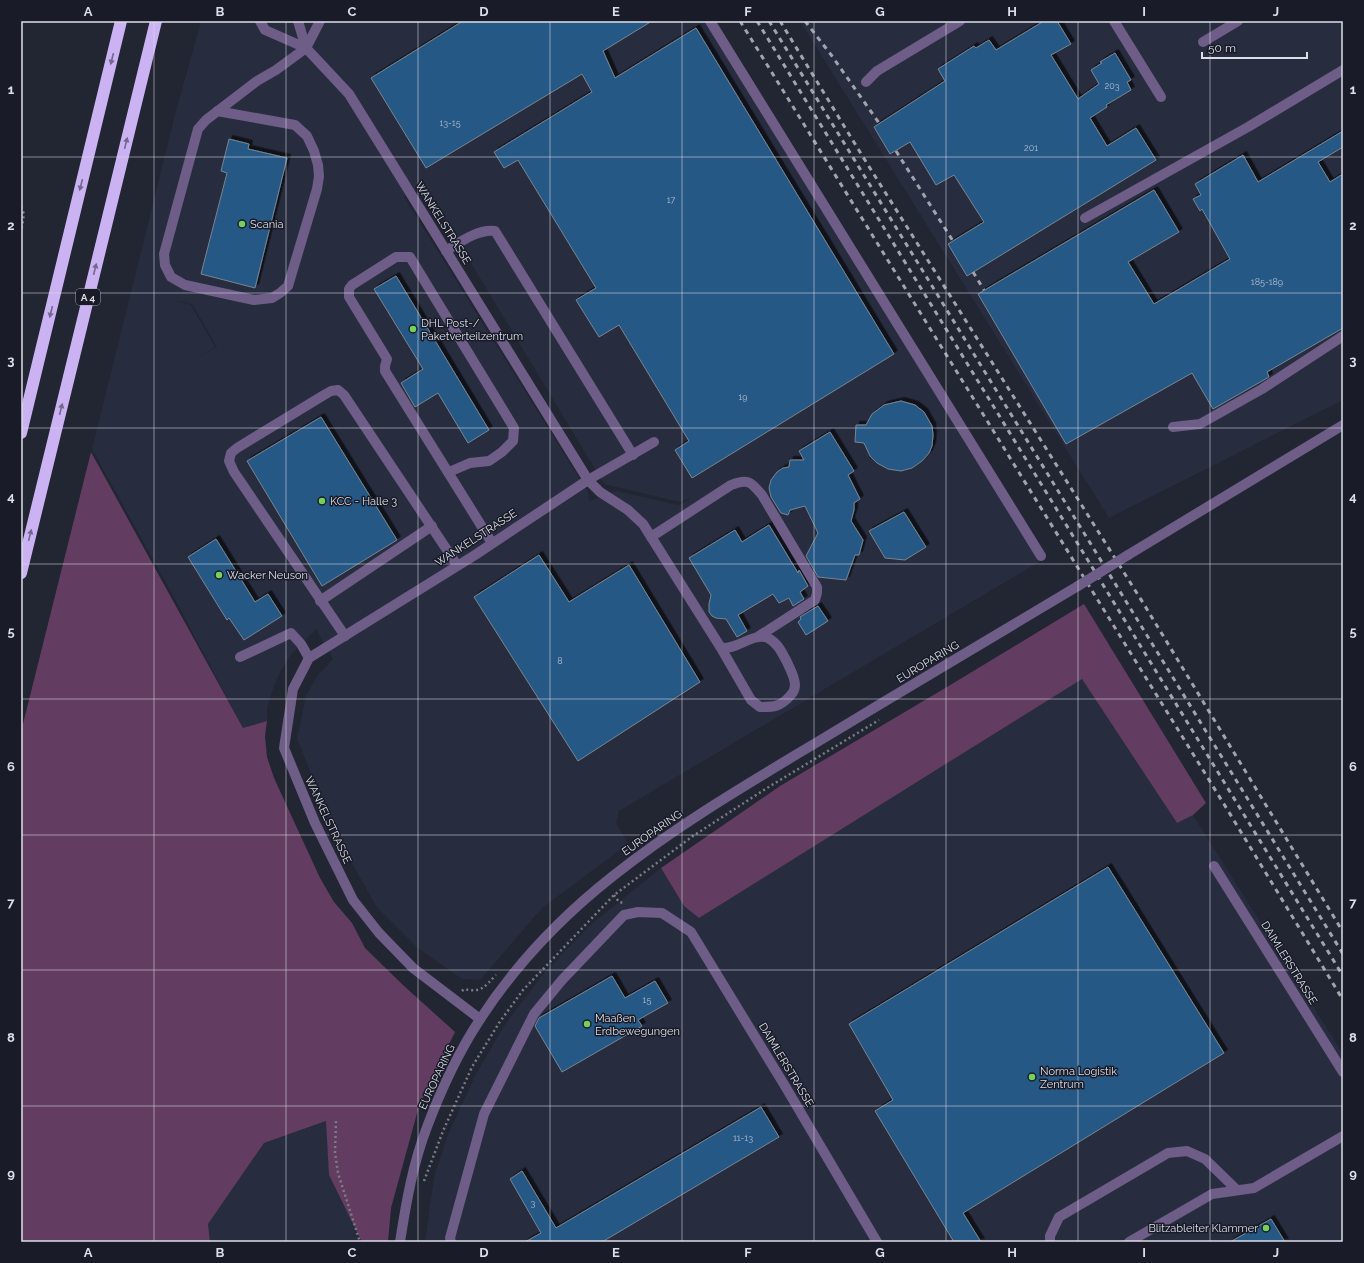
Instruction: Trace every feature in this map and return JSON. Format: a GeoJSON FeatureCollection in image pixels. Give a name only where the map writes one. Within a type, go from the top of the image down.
{"type":"FeatureCollection","features":[{"type":"Feature","properties":{"kind":"highway"},"geometry":{"type":"LineString","coordinates":[[21,433],[121,21]]}},
{"type":"Feature","properties":{"kind":"highway","name":"A 4"},"geometry":{"type":"LineString","coordinates":[[21,573],[156,21]]}},
{"type":"Feature","properties":{"kind":"street"},"geometry":{"type":"LineString","coordinates":[[260,21],[265,30],[306,48]]}},
{"type":"Feature","properties":{"kind":"street"},"geometry":{"type":"LineString","coordinates":[[298,21],[306,48]]}},
{"type":"Feature","properties":{"kind":"street"},"geometry":{"type":"LineString","coordinates":[[217,111],[295,125],[307,136],[314,150],[319,176],[317,189],[288,286],[272,298],[254,300],[185,284],[171,277],[165,265],[164,254],[198,129],[217,111],[257,81],[276,70],[306,48],[320,21]]}},
{"type":"Feature","properties":{"kind":"street"},"geometry":{"type":"LineString","coordinates":[[710,21],[1041,556]]}},
{"type":"Feature","properties":{"kind":"street"},"geometry":{"type":"LineString","coordinates":[[866,82],[877,71],[960,21]]}},
{"type":"Feature","properties":{"kind":"street"},"geometry":{"type":"LineString","coordinates":[[1114,21],[1161,97]]}},
{"type":"Feature","properties":{"kind":"street"},"geometry":{"type":"LineString","coordinates":[[1203,42],[1238,21]]}},
{"type":"Feature","properties":{"kind":"street","name":"WANKELSTRASSE"},"geometry":{"type":"LineString","coordinates":[[306,48],[349,94],[588,480],[457,566],[309,658],[293,689],[284,748],[315,823],[353,900],[379,933],[413,968],[480,1019]]}},
{"type":"Feature","properties":{"kind":"street"},"geometry":{"type":"LineString","coordinates":[[1085,218],[1248,127],[1343,70]]}},
{"type":"Feature","properties":{"kind":"street"},"geometry":{"type":"LineString","coordinates":[[446,251],[465,239],[487,230],[495,231],[633,454]]}},
{"type":"Feature","properties":{"kind":"street"},"geometry":{"type":"LineString","coordinates":[[449,472],[470,462],[489,461],[502,452],[513,441],[514,428],[410,257],[396,257],[352,284],[349,289],[349,297],[387,359],[385,366],[386,371],[492,543]]}},
{"type":"Feature","properties":{"kind":"street"},"geometry":{"type":"LineString","coordinates":[[1173,427],[1200,424],[1262,388],[1343,336]]}},
{"type":"Feature","properties":{"kind":"street"},"geometry":{"type":"LineString","coordinates":[[345,636],[234,472],[229,462],[231,453],[237,448],[324,395],[331,391],[338,390],[344,395],[457,566]]}},
{"type":"Feature","properties":{"kind":"street","name":"EUROPARING"},"geometry":{"type":"LineString","coordinates":[[400,1242],[416,1162],[427,1127],[445,1083],[480,1019],[516,970],[548,934],[612,876],[698,815],[770,770],[1078,586],[1343,425]]}},
{"type":"Feature","properties":{"kind":"street"},"geometry":{"type":"LineString","coordinates":[[654,442],[588,480],[600,492],[628,510],[643,524],[721,648],[751,700],[760,707],[773,707],[784,703],[793,693],[795,685],[792,673],[776,643],[760,636]]}},
{"type":"Feature","properties":{"kind":"street"},"geometry":{"type":"LineString","coordinates":[[651,537],[731,485],[740,481],[746,481],[753,485],[762,495],[816,587],[818,593],[815,600],[760,636],[727,648],[721,648]]}},
{"type":"Feature","properties":{"kind":"street"},"geometry":{"type":"LineString","coordinates":[[320,601],[432,526]]}},
{"type":"Feature","properties":{"kind":"street"},"geometry":{"type":"LineString","coordinates":[[240,658],[290,633],[301,644],[309,658]]}},
{"type":"Feature","properties":{"kind":"street","name":"DAIMLERSTRASSE"},"geometry":{"type":"LineString","coordinates":[[1214,866],[1343,1072]]}},
{"type":"Feature","properties":{"kind":"street","name":"DAIMLERSTRASSE"},"geometry":{"type":"LineString","coordinates":[[451,1242],[450,1238],[484,1114],[534,1014],[562,980],[624,915],[638,912],[662,913],[691,932],[878,1242]]}},
{"type":"Feature","properties":{"kind":"street"},"geometry":{"type":"LineString","coordinates":[[1129,1242],[1212,1194],[1254,1188],[1343,1136]]}},
{"type":"Feature","properties":{"kind":"street"},"geometry":{"type":"LineString","coordinates":[[1050,1242],[1050,1236],[1059,1217],[1168,1154],[1187,1151],[1205,1159],[1237,1190]]}},
{"type":"Feature","properties":{"kind":"path"},"geometry":{"type":"LineString","coordinates":[[21,207],[24,214],[21,232]]}},
{"type":"Feature","properties":{"kind":"path"},"geometry":{"type":"LineString","coordinates":[[424,1183],[442,1131],[472,1067],[499,1023],[522,990],[614,896],[693,836],[767,788],[885,717]]}},
{"type":"Feature","properties":{"kind":"path"},"geometry":{"type":"LineString","coordinates":[[336,1121],[335,1153],[338,1173],[360,1242]]}},
{"type":"Feature","properties":{"kind":"shaded area"},"geometry":{"type":"Polygon","coordinates":[[[201,21],[708,21],[917,360],[1039,562],[619,811],[616,822],[628,844],[542,908],[480,980],[462,979],[418,948],[376,906],[350,860],[327,812],[297,739],[306,696],[317,676],[333,659],[316,629],[292,653],[280,672],[267,709],[267,721],[243,728],[177,603],[92,449],[175,115],[201,21]],[[424,185],[404,197],[588,492],[589,501],[616,491],[678,505],[693,497],[680,502],[604,484],[424,185]],[[174,300],[191,305],[215,347],[198,357],[217,347],[192,304],[174,300]]]}},
{"type":"Feature","properties":{"kind":"shaded area"},"geometry":{"type":"Polygon","coordinates":[[[800,21],[1343,21],[1343,400],[1109,518],[800,21]]]}},
{"type":"Feature","properties":{"kind":"shaded area"},"geometry":{"type":"Polygon","coordinates":[[[91,452],[243,728],[267,721],[265,736],[267,757],[274,778],[320,878],[334,902],[352,923],[365,948],[455,1032],[419,1106],[391,1208],[388,1242],[362,1242],[329,1175],[326,1121],[264,1143],[208,1224],[210,1242],[21,1242],[21,732],[91,452]]]}},
{"type":"Feature","properties":{"kind":"shaded area"},"geometry":{"type":"Polygon","coordinates":[[[1084,604],[1206,803],[1193,815],[1177,823],[1082,679],[699,918],[684,906],[661,868],[780,786],[1084,604]]]}},
{"type":"Feature","properties":{"kind":"shaded area"},"geometry":{"type":"Polygon","coordinates":[[[1082,679],[1177,823],[1193,815],[1343,1054],[1343,1242],[425,1242],[434,1177],[449,1132],[476,1074],[504,1026],[543,974],[589,926],[661,868],[684,906],[699,918],[1082,679]]]}},
{"type":"Feature","properties":{"kind":"shaded area"},"geometry":{"type":"Polygon","coordinates":[[[327,1121],[329,1175],[362,1242],[210,1242],[208,1224],[264,1143],[327,1121]]]}},
{"type":"Feature","properties":{"kind":"building"},"geometry":{"type":"Polygon","coordinates":[[[463,21],[652,21],[603,51],[615,78],[696,28],[894,354],[692,478],[675,450],[689,441],[619,325],[599,337],[576,300],[596,288],[518,160],[504,168],[494,152],[592,92],[582,74],[426,168],[371,78],[463,21]]]}},
{"type":"Feature","properties":{"kind":"building"},"geometry":{"type":"Polygon","coordinates":[[[1044,21],[1057,21],[1071,44],[1051,55],[1078,99],[1099,84],[1091,70],[1102,63],[1100,62],[1115,53],[1131,80],[1127,82],[1131,90],[1106,105],[1107,107],[1090,118],[1107,146],[1136,128],[1156,160],[967,276],[948,244],[984,222],[954,175],[936,185],[910,142],[890,154],[874,127],[945,81],[938,69],[974,46],[976,48],[989,40],[996,50],[1044,21]]]}},
{"type":"Feature","properties":{"kind":"building"},"geometry":{"type":"Polygon","coordinates":[[[1343,131],[1343,147],[1318,162],[1330,182],[1343,174],[1343,328],[1267,372],[1269,377],[1213,409],[1192,373],[1066,444],[978,294],[1154,190],[1179,232],[1128,262],[1154,304],[1230,259],[1202,209],[1200,211],[1193,199],[1201,195],[1195,184],[1243,155],[1258,182],[1343,131]]]}},
{"type":"Feature","properties":{"kind":"building","name":"Scania"},"geometry":{"type":"Polygon","coordinates":[[[229,139],[249,144],[248,149],[287,158],[255,288],[201,274],[227,173],[221,171],[229,139]]]}},
{"type":"Feature","properties":{"kind":"building","name":"DHL Post-/ Paketverteilzentrum"},"geometry":{"type":"Polygon","coordinates":[[[396,276],[489,430],[468,443],[438,393],[415,407],[401,383],[423,369],[374,289],[396,276]]]}},
{"type":"Feature","properties":{"kind":"building"},"geometry":{"type":"Polygon","coordinates":[[[901,401],[915,405],[924,412],[932,426],[933,435],[932,446],[929,453],[922,461],[912,468],[901,471],[888,469],[877,463],[870,456],[864,443],[855,442],[856,425],[866,425],[872,414],[884,405],[901,401]]]}},
{"type":"Feature","properties":{"kind":"building","name":"KCC - Halle 3"},"geometry":{"type":"Polygon","coordinates":[[[321,417],[397,540],[322,586],[247,461],[321,417]]]}},
{"type":"Feature","properties":{"kind":"building"},"geometry":{"type":"Polygon","coordinates":[[[830,432],[854,471],[848,475],[860,499],[854,503],[851,521],[863,540],[859,555],[855,555],[846,580],[818,577],[806,556],[818,533],[805,506],[790,510],[788,515],[781,513],[771,497],[769,488],[771,480],[777,472],[783,468],[789,467],[790,460],[804,460],[799,451],[830,432]]]}},
{"type":"Feature","properties":{"kind":"building"},"geometry":{"type":"Polygon","coordinates":[[[904,512],[926,547],[905,560],[885,558],[869,531],[904,512]]]}},
{"type":"Feature","properties":{"kind":"building"},"geometry":{"type":"Polygon","coordinates":[[[769,525],[798,573],[799,570],[808,586],[800,592],[804,599],[793,606],[789,598],[779,603],[773,594],[738,615],[747,631],[737,637],[726,619],[716,618],[709,612],[711,595],[689,558],[735,530],[742,542],[769,525]]]}},
{"type":"Feature","properties":{"kind":"building","name":"Wacker Neuson"},"geometry":{"type":"Polygon","coordinates":[[[216,539],[255,602],[268,594],[282,616],[244,640],[229,618],[227,620],[188,557],[216,539]]]}},
{"type":"Feature","properties":{"kind":"building"},"geometry":{"type":"Polygon","coordinates":[[[539,555],[569,602],[629,565],[700,682],[578,761],[474,597],[539,555]]]}},
{"type":"Feature","properties":{"kind":"building"},"geometry":{"type":"Polygon","coordinates":[[[818,606],[828,621],[806,635],[798,622],[801,619],[800,617],[818,606]]]}},
{"type":"Feature","properties":{"kind":"building","name":"Norma Logistik Zentrum"},"geometry":{"type":"Polygon","coordinates":[[[1108,867],[1224,1053],[963,1213],[981,1242],[954,1242],[875,1111],[893,1100],[849,1024],[1108,867]]]}},
{"type":"Feature","properties":{"kind":"building","name":"Maaßen Erdbewegungen"},"geometry":{"type":"Polygon","coordinates":[[[612,976],[625,998],[655,981],[668,1003],[638,1020],[642,1026],[562,1072],[535,1026],[539,1018],[612,976]]]}},
{"type":"Feature","properties":{"kind":"building"},"geometry":{"type":"Polygon","coordinates":[[[761,1107],[779,1137],[602,1242],[525,1242],[541,1233],[510,1179],[522,1171],[556,1228],[761,1107]]]}},
{"type":"Feature","properties":{"kind":"building","name":"Blitzableiter Klammer"},"geometry":{"type":"Polygon","coordinates":[[[1271,1219],[1285,1242],[1230,1242],[1271,1219]]]}},
{"type":"Feature","properties":{"kind":"railway"},"geometry":{"type":"LineString","coordinates":[[740,21],[1227,809],[1343,1000]]}},
{"type":"Feature","properties":{"kind":"railway"},"geometry":{"type":"LineString","coordinates":[[757,21],[1343,976]]}},
{"type":"Feature","properties":{"kind":"railway"},"geometry":{"type":"LineString","coordinates":[[769,21],[1343,954]]}},
{"type":"Feature","properties":{"kind":"railway"},"geometry":{"type":"LineString","coordinates":[[780,21],[863,157],[1145,606],[1343,932]]}},
{"type":"Feature","properties":{"kind":"railway"},"geometry":{"type":"LineString","coordinates":[[805,21],[832,56],[879,123]]}},
{"type":"Feature","properties":{"kind":"railway"},"geometry":{"type":"LineString","coordinates":[[896,151],[953,241]]}},
{"type":"Feature","properties":{"kind":"railway"},"geometry":{"type":"LineString","coordinates":[[973,272],[984,290]]}},
{"type":"Feature","properties":{"kind":"place","name":"Scania"},"geometry":{"type":"Point","coordinates":[242,224]}},
{"type":"Feature","properties":{"kind":"place","name":"DHL Post-/ Paketverteilzentrum"},"geometry":{"type":"Point","coordinates":[413,329]}},
{"type":"Feature","properties":{"kind":"place","name":"KCC - Halle 3"},"geometry":{"type":"Point","coordinates":[322,501]}},
{"type":"Feature","properties":{"kind":"place","name":"Wacker Neuson"},"geometry":{"type":"Point","coordinates":[219,575]}},
{"type":"Feature","properties":{"kind":"place","name":"Maaßen Erdbewegungen"},"geometry":{"type":"Point","coordinates":[587,1024]}},
{"type":"Feature","properties":{"kind":"place","name":"Norma Logistik Zentrum"},"geometry":{"type":"Point","coordinates":[1032,1077]}},
{"type":"Feature","properties":{"kind":"place","name":"Blitzableiter Klammer"},"geometry":{"type":"Point","coordinates":[1266,1228]}}]}
